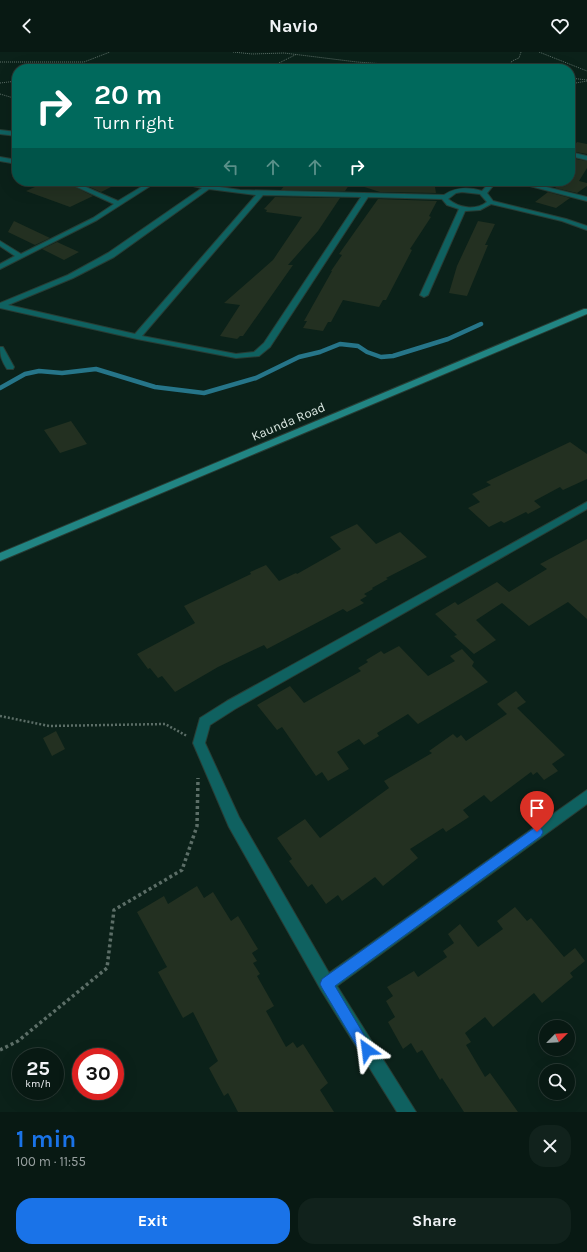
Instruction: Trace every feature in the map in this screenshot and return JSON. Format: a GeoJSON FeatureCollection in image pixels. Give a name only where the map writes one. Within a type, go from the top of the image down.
{"type":"FeatureCollection","features":[{"type":"Feature","properties":{"kind":"main road","name":"Kaunda Road"},"geometry":{"type":"LineString","coordinates":[[0,557],[587,311]]}},
{"type":"Feature","properties":{"kind":"street"},"geometry":{"type":"LineString","coordinates":[[0,132],[12,133]]}},
{"type":"Feature","properties":{"kind":"street"},"geometry":{"type":"LineString","coordinates":[[575,155],[587,158]]}},
{"type":"Feature","properties":{"kind":"street"},"geometry":{"type":"LineString","coordinates":[[0,159],[12,161]]}},
{"type":"Feature","properties":{"kind":"street"},"geometry":{"type":"LineString","coordinates":[[78,186],[119,204]]}},
{"type":"Feature","properties":{"kind":"street"},"geometry":{"type":"LineString","coordinates":[[0,267],[95,219],[147,186]]}},
{"type":"Feature","properties":{"kind":"street"},"geometry":{"type":"LineString","coordinates":[[202,186],[261,193],[445,197],[448,193],[462,190],[483,194],[489,198],[490,202]]}},
{"type":"Feature","properties":{"kind":"street"},"geometry":{"type":"LineString","coordinates":[[483,194],[490,186]]}},
{"type":"Feature","properties":{"kind":"street"},"geometry":{"type":"LineString","coordinates":[[534,186],[587,199]]}},
{"type":"Feature","properties":{"kind":"street"},"geometry":{"type":"LineString","coordinates":[[208,187],[162,221],[110,256],[50,285],[0,306],[137,337],[236,356],[256,354],[267,345],[366,195]]}},
{"type":"Feature","properties":{"kind":"street"},"geometry":{"type":"LineString","coordinates":[[137,337],[261,193]]}},
{"type":"Feature","properties":{"kind":"street"},"geometry":{"type":"LineString","coordinates":[[445,197],[445,200],[449,204],[462,208],[481,208],[490,202],[564,220],[587,228]]}},
{"type":"Feature","properties":{"kind":"street"},"geometry":{"type":"LineString","coordinates":[[424,295],[462,208]]}},
{"type":"Feature","properties":{"kind":"street"},"geometry":{"type":"LineString","coordinates":[[0,243],[21,257]]}},
{"type":"Feature","properties":{"kind":"street"},"geometry":{"type":"LineString","coordinates":[[0,349],[10,367]]}},
{"type":"Feature","properties":{"kind":"street"},"geometry":{"type":"LineString","coordinates":[[407,1112],[327,984],[234,822],[199,743],[204,722],[231,705],[587,505]]}},
{"type":"Feature","properties":{"kind":"street"},"geometry":{"type":"LineString","coordinates":[[327,984],[587,796]]}},
{"type":"Feature","properties":{"kind":"path"},"geometry":{"type":"LineString","coordinates":[[0,62],[84,62],[92,61],[98,56],[110,52]]}},
{"type":"Feature","properties":{"kind":"path"},"geometry":{"type":"LineString","coordinates":[[233,52],[252,54],[284,52],[297,53],[379,64]]}},
{"type":"Feature","properties":{"kind":"path"},"geometry":{"type":"LineString","coordinates":[[510,64],[512,61],[519,58],[521,52]]}},
{"type":"Feature","properties":{"kind":"path"},"geometry":{"type":"LineString","coordinates":[[539,52],[569,64]]}},
{"type":"Feature","properties":{"kind":"path"},"geometry":{"type":"LineString","coordinates":[[277,64],[297,53]]}},
{"type":"Feature","properties":{"kind":"path"},"geometry":{"type":"LineString","coordinates":[[575,66],[587,71]]}},
{"type":"Feature","properties":{"kind":"path"},"geometry":{"type":"LineString","coordinates":[[575,79],[587,80]]}},
{"type":"Feature","properties":{"kind":"path"},"geometry":{"type":"LineString","coordinates":[[575,83],[587,80]]}},
{"type":"Feature","properties":{"kind":"path"},"geometry":{"type":"LineString","coordinates":[[0,83],[12,82]]}},
{"type":"Feature","properties":{"kind":"path"},"geometry":{"type":"LineString","coordinates":[[0,94],[12,98]]}},
{"type":"Feature","properties":{"kind":"path"},"geometry":{"type":"LineString","coordinates":[[0,716],[49,726],[165,724],[199,743]]}},
{"type":"Feature","properties":{"kind":"path"},"geometry":{"type":"LineString","coordinates":[[0,1050],[18,1041],[107,968],[114,910],[182,870],[197,826],[198,773]]}},
{"type":"Feature","properties":{"kind":"building"},"geometry":{"type":"Polygon","coordinates":[[[577,142],[587,144],[587,154],[575,152],[575,145],[577,142]]]}},
{"type":"Feature","properties":{"kind":"building"},"geometry":{"type":"Polygon","coordinates":[[[575,159],[587,161],[587,168],[579,181],[587,183],[587,186],[577,193],[555,188],[558,186],[575,186],[575,159]]]}},
{"type":"Feature","properties":{"kind":"building"},"geometry":{"type":"Polygon","coordinates":[[[37,186],[73,186],[93,196],[70,207],[26,191],[37,186]]]}},
{"type":"Feature","properties":{"kind":"building"},"geometry":{"type":"Polygon","coordinates":[[[87,186],[113,186],[101,192],[87,186]]]}},
{"type":"Feature","properties":{"kind":"building"},"geometry":{"type":"Polygon","coordinates":[[[284,186],[348,186],[345,191],[281,190],[284,186]]]}},
{"type":"Feature","properties":{"kind":"building"},"geometry":{"type":"Polygon","coordinates":[[[361,186],[435,186],[436,193],[380,192],[361,186]]]}},
{"type":"Feature","properties":{"kind":"building"},"geometry":{"type":"Polygon","coordinates":[[[548,192],[570,198],[556,208],[535,202],[548,192]]]}},
{"type":"Feature","properties":{"kind":"building"},"geometry":{"type":"Polygon","coordinates":[[[275,197],[340,198],[318,231],[288,265],[293,265],[243,336],[240,336],[237,339],[220,336],[240,305],[224,303],[273,260],[302,217],[266,212],[267,210],[264,209],[275,197]]]}},
{"type":"Feature","properties":{"kind":"building"},"geometry":{"type":"Polygon","coordinates":[[[378,199],[437,201],[429,216],[431,217],[410,249],[412,250],[386,300],[383,300],[379,307],[343,300],[331,322],[328,322],[323,331],[303,328],[307,321],[304,321],[331,271],[342,255],[339,254],[378,199]]]}},
{"type":"Feature","properties":{"kind":"building"},"geometry":{"type":"Polygon","coordinates":[[[14,221],[50,238],[35,245],[8,232],[14,221]]]}},
{"type":"Feature","properties":{"kind":"building"},"geometry":{"type":"Polygon","coordinates":[[[478,221],[495,224],[485,245],[488,245],[467,296],[449,293],[457,266],[478,221]]]}},
{"type":"Feature","properties":{"kind":"building"},"geometry":{"type":"Polygon","coordinates":[[[57,242],[79,252],[64,260],[42,249],[57,242]]]}},
{"type":"Feature","properties":{"kind":"building"},"geometry":{"type":"Polygon","coordinates":[[[71,421],[87,444],[60,453],[44,430],[71,421]]]}},
{"type":"Feature","properties":{"kind":"building"},"geometry":{"type":"Polygon","coordinates":[[[570,442],[587,454],[587,479],[563,490],[560,487],[534,501],[541,507],[528,514],[526,512],[504,523],[501,521],[489,527],[468,508],[480,502],[472,494],[491,485],[486,482],[570,442]]]}},
{"type":"Feature","properties":{"kind":"building"},"geometry":{"type":"Polygon","coordinates":[[[357,524],[376,544],[400,532],[427,557],[386,578],[388,579],[372,588],[373,589],[364,594],[367,596],[360,600],[364,603],[347,612],[343,609],[267,649],[264,645],[218,667],[175,692],[162,676],[158,678],[150,668],[148,669],[137,654],[195,623],[184,606],[251,574],[250,572],[266,565],[279,581],[296,573],[297,574],[341,549],[330,537],[357,524]]]}},
{"type":"Feature","properties":{"kind":"building"},"geometry":{"type":"Polygon","coordinates":[[[587,539],[587,619],[568,602],[529,626],[502,603],[476,620],[496,640],[474,654],[454,636],[457,635],[435,614],[455,602],[458,605],[497,582],[509,592],[547,569],[540,564],[587,539]]]}},
{"type":"Feature","properties":{"kind":"building"},"geometry":{"type":"Polygon","coordinates":[[[399,646],[428,676],[455,661],[450,656],[462,649],[474,662],[472,666],[488,682],[418,724],[408,714],[377,733],[379,736],[364,745],[359,739],[337,752],[349,769],[328,781],[322,772],[316,776],[282,727],[277,730],[257,705],[290,686],[304,703],[361,671],[358,668],[368,662],[366,660],[381,651],[384,654],[399,646]]]}},
{"type":"Feature","properties":{"kind":"building"},"geometry":{"type":"Polygon","coordinates":[[[516,691],[526,702],[517,708],[565,755],[552,764],[558,771],[544,780],[537,772],[533,775],[531,772],[491,802],[484,795],[463,810],[469,817],[446,832],[443,828],[410,849],[418,858],[383,886],[375,877],[342,901],[338,895],[326,904],[312,884],[308,887],[289,861],[292,859],[277,838],[305,819],[320,838],[389,788],[384,781],[432,753],[429,751],[453,734],[457,738],[461,735],[466,741],[507,714],[497,704],[516,691]]]}},
{"type":"Feature","properties":{"kind":"building"},"geometry":{"type":"Polygon","coordinates":[[[56,731],[65,749],[52,756],[43,738],[56,731]]]}},
{"type":"Feature","properties":{"kind":"building"},"geometry":{"type":"Polygon","coordinates":[[[197,886],[204,898],[213,892],[231,921],[238,916],[258,949],[252,953],[257,961],[253,963],[260,974],[257,976],[274,1006],[266,1011],[286,1047],[293,1042],[297,1048],[303,1044],[328,1083],[320,1090],[334,1112],[238,1112],[228,1093],[224,1096],[209,1068],[218,1061],[193,1012],[183,1018],[158,972],[167,967],[137,912],[164,896],[168,904],[197,886]]]}},
{"type":"Feature","properties":{"kind":"building"},"geometry":{"type":"Polygon","coordinates":[[[515,907],[527,921],[531,918],[564,957],[575,948],[585,961],[570,973],[573,977],[542,1003],[534,993],[493,1027],[485,1017],[465,1033],[471,1042],[466,1045],[485,1077],[490,1073],[518,1112],[464,1112],[442,1078],[440,1080],[422,1050],[417,1053],[411,1043],[403,1049],[388,1022],[395,1017],[386,1001],[393,996],[387,987],[414,971],[418,977],[447,957],[443,951],[454,943],[448,934],[460,924],[478,947],[503,929],[497,921],[515,907]]]}},
{"type":"Feature","properties":{"kind":"waterway"},"geometry":{"type":"LineString","coordinates":[[0,388],[25,374],[39,371],[62,373],[96,369],[155,387],[204,393],[256,378],[299,357],[320,352],[340,344],[358,346],[367,352],[381,357],[393,356],[448,339],[481,324]]}},
{"type":"Feature","properties":{"kind":"route"},"geometry":{"type":"LineString","coordinates":[[367,1050],[327,984],[537,832]]}}]}
